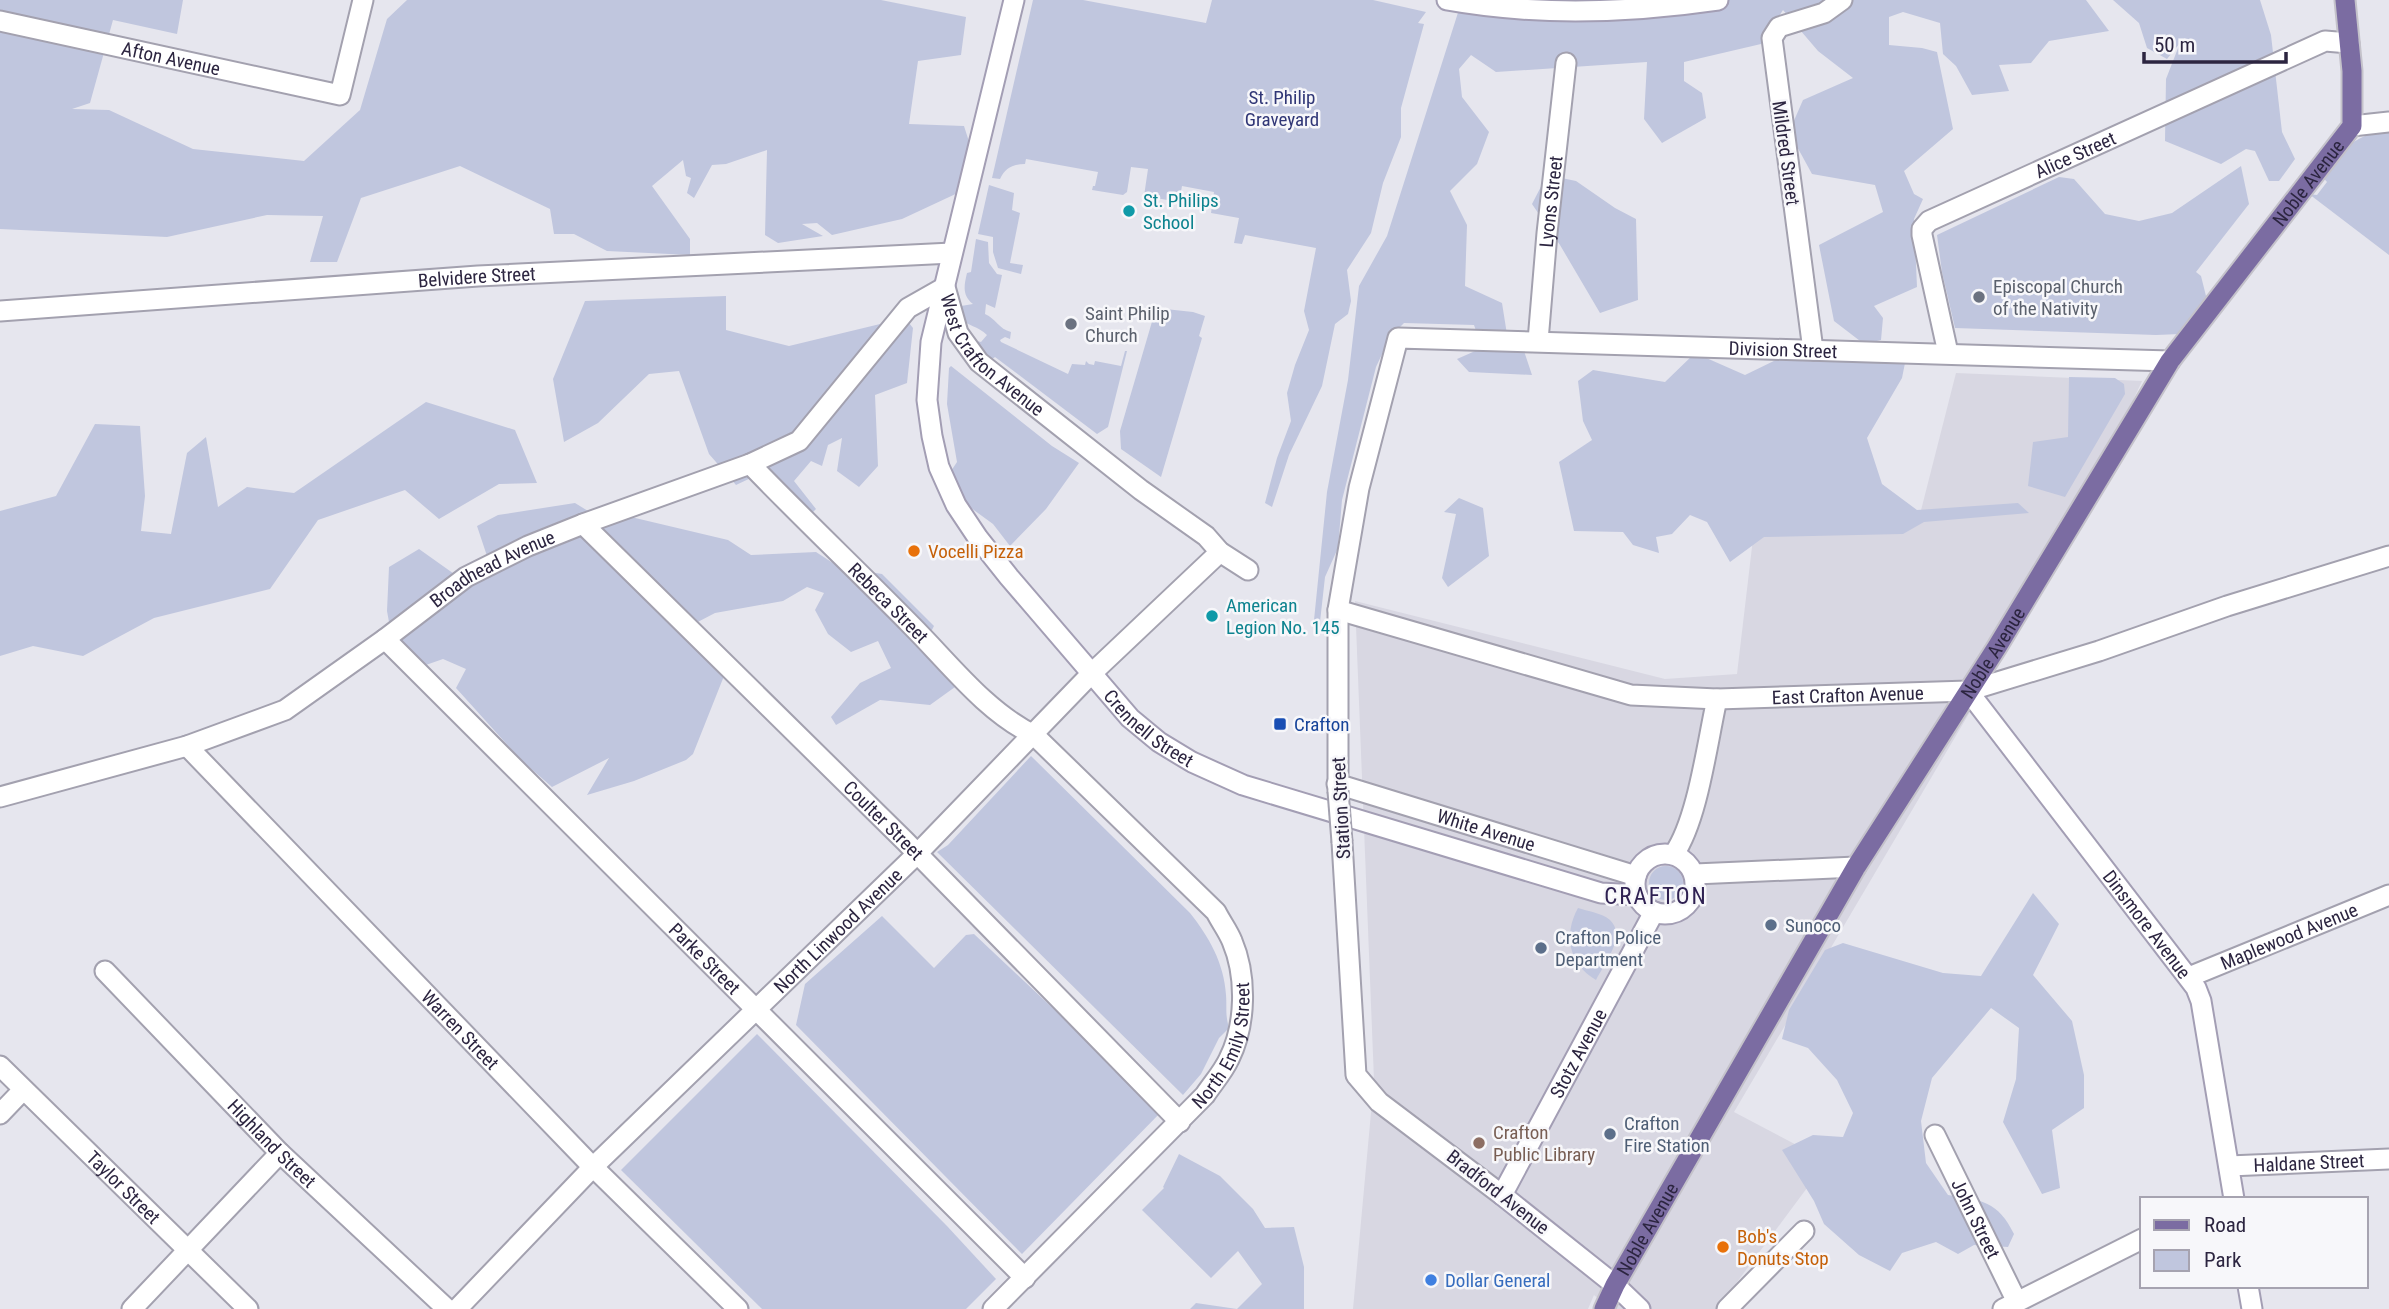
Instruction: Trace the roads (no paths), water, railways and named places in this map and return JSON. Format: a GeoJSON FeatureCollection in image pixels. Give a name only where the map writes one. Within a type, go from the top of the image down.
{"type":"FeatureCollection","features":[{"type":"Feature","properties":{"kind":"main road","name":"Noble Avenue"},"geometry":{"type":"LineString","coordinates":[[1604,1309],[1615,1285],[1856,867],[1968,691],[2170,361],[2351,126],[2352,71],[2345,0]]}},
{"type":"Feature","properties":{"kind":"street","name":"Afton Avenue"},"geometry":{"type":"LineString","coordinates":[[0,21],[341,95],[363,0]]}},
{"type":"Feature","properties":{"kind":"street","name":"West Crafton Avenue"},"geometry":{"type":"LineString","coordinates":[[1014,0],[945,286],[958,333],[979,362],[1141,490],[1206,536],[1220,552],[1248,570]]}},
{"type":"Feature","properties":{"kind":"street"},"geometry":{"type":"LineString","coordinates":[[1447,0],[1480,6],[1615,11],[1718,0]]}},
{"type":"Feature","properties":{"kind":"street","name":"Mildred Street"},"geometry":{"type":"LineString","coordinates":[[1814,350],[1772,38],[1779,27],[1824,13],[1842,0]]}},
{"type":"Feature","properties":{"kind":"street","name":"Alice Street"},"geometry":{"type":"LineString","coordinates":[[1948,353],[1922,235],[1922,229],[1929,221],[2325,41],[2349,43]]}},
{"type":"Feature","properties":{"kind":"street","name":"Lyons Street"},"geometry":{"type":"LineString","coordinates":[[1538,341],[1566,63]]}},
{"type":"Feature","properties":{"kind":"street"},"geometry":{"type":"LineString","coordinates":[[2351,126],[2389,122]]}},
{"type":"Feature","properties":{"kind":"street","name":"Belvidere Street"},"geometry":{"type":"LineString","coordinates":[[0,311],[478,276],[952,253]]}},
{"type":"Feature","properties":{"kind":"street","name":"Broadhead Avenue"},"geometry":{"type":"LineString","coordinates":[[0,797],[187,746],[285,710],[466,577],[528,546],[750,464],[799,441],[908,308],[945,286]]}},
{"type":"Feature","properties":{"kind":"street","name":"Crennell Street"},"geometry":{"type":"LineString","coordinates":[[945,286],[932,342],[927,400],[939,467],[956,505],[978,538],[1130,718],[1159,742],[1199,765],[1243,785],[1601,893],[1636,886]]}},
{"type":"Feature","properties":{"kind":"street","name":"Division Street"},"geometry":{"type":"LineString","coordinates":[[1398,338],[2170,361]]}},
{"type":"Feature","properties":{"kind":"street","name":"Station Street"},"geometry":{"type":"LineString","coordinates":[[1356,1075],[1338,788],[1338,610],[1359,488],[1398,338]]}},
{"type":"Feature","properties":{"kind":"street","name":"Rebeca Street"},"geometry":{"type":"LineString","coordinates":[[750,464],[812,529],[983,697],[1016,726],[1034,735]]}},
{"type":"Feature","properties":{"kind":"street","name":"Coulter Street"},"geometry":{"type":"LineString","coordinates":[[583,524],[918,853],[1180,1122]]}},
{"type":"Feature","properties":{"kind":"street","name":"North Linwood Avenue"},"geometry":{"type":"LineString","coordinates":[[457,1309],[593,1167],[918,853],[1091,674],[1220,552]]}},
{"type":"Feature","properties":{"kind":"street","name":"East Crafton Avenue"},"geometry":{"type":"LineString","coordinates":[[1338,610],[1631,695],[1717,699],[1968,691],[2389,556]]}},
{"type":"Feature","properties":{"kind":"street","name":"Parke Street"},"geometry":{"type":"LineString","coordinates":[[385,639],[1025,1278]]}},
{"type":"Feature","properties":{"kind":"street","name":"Dinsmore Avenue"},"geometry":{"type":"LineString","coordinates":[[1968,691],[2189,977],[2201,1001],[2229,1166],[2230,1197]]}},
{"type":"Feature","properties":{"kind":"street"},"geometry":{"type":"LineString","coordinates":[[1674,854],[1684,839],[1690,819],[1717,699]]}},
{"type":"Feature","properties":{"kind":"street","name":"North Emily Street"},"geometry":{"type":"LineString","coordinates":[[993,1309],[1205,1095],[1229,1061],[1238,1038],[1242,1011],[1240,971],[1233,942],[1216,912],[1034,735]]}},
{"type":"Feature","properties":{"kind":"street","name":"Warren Street"},"geometry":{"type":"LineString","coordinates":[[187,746],[593,1167],[738,1309]]}},
{"type":"Feature","properties":{"kind":"street","name":"White Avenue"},"geometry":{"type":"LineString","coordinates":[[1338,788],[1636,886]]}},
{"type":"Feature","properties":{"kind":"street"},"geometry":{"type":"LineString","coordinates":[[1674,854],[1682,858],[1695,874],[1694,895],[1680,910],[1670,914],[1654,912],[1642,903],[1636,886],[1646,860],[1654,855],[1674,854]]}},
{"type":"Feature","properties":{"kind":"street"},"geometry":{"type":"LineString","coordinates":[[1695,874],[1856,867]]}},
{"type":"Feature","properties":{"kind":"street","name":"Maplewood Avenue"},"geometry":{"type":"LineString","coordinates":[[2189,977],[2389,895]]}},
{"type":"Feature","properties":{"kind":"street","name":"Stotz Avenue"},"geometry":{"type":"LineString","coordinates":[[1502,1195],[1654,912]]}},
{"type":"Feature","properties":{"kind":"street","name":"Highland Street"},"geometry":{"type":"LineString","coordinates":[[105,971],[279,1153],[447,1309]]}},
{"type":"Feature","properties":{"kind":"street","name":"Taylor Street"},"geometry":{"type":"LineString","coordinates":[[0,1066],[248,1309]]}},
{"type":"Feature","properties":{"kind":"street","name":"Bradford Avenue"},"geometry":{"type":"LineString","coordinates":[[1356,1075],[1379,1102],[1502,1195],[1615,1285],[1640,1309]]}},
{"type":"Feature","properties":{"kind":"street"},"geometry":{"type":"LineString","coordinates":[[0,1114],[23,1090]]}},
{"type":"Feature","properties":{"kind":"street","name":"John Street"},"geometry":{"type":"LineString","coordinates":[[1935,1135],[2010,1306]]}},
{"type":"Feature","properties":{"kind":"street"},"geometry":{"type":"LineString","coordinates":[[132,1309],[279,1153]]}},
{"type":"Feature","properties":{"kind":"street","name":"Haldane Street"},"geometry":{"type":"LineString","coordinates":[[2229,1166],[2389,1159]]}},
{"type":"Feature","properties":{"kind":"street"},"geometry":{"type":"LineString","coordinates":[[1727,1309],[1804,1231]]}},
{"type":"Feature","properties":{"kind":"street"},"geometry":{"type":"LineString","coordinates":[[2010,1306],[2140,1240]]}},
{"type":"Feature","properties":{"kind":"street"},"geometry":{"type":"LineString","coordinates":[[2248,1288],[2252,1309]]}},
{"type":"Feature","properties":{"kind":"place","name":"St. Philips School"},"geometry":{"type":"Point","coordinates":[1129,211]}},
{"type":"Feature","properties":{"kind":"place","name":"Episcopal Church of the Nativity"},"geometry":{"type":"Point","coordinates":[1979,297]}},
{"type":"Feature","properties":{"kind":"place","name":"Saint Philip Church"},"geometry":{"type":"Point","coordinates":[1071,324]}},
{"type":"Feature","properties":{"kind":"place","name":"Vocelli Pizza"},"geometry":{"type":"Point","coordinates":[914,551]}},
{"type":"Feature","properties":{"kind":"place","name":"American Legion No. 145"},"geometry":{"type":"Point","coordinates":[1212,616]}},
{"type":"Feature","properties":{"kind":"place","name":"Crafton"},"geometry":{"type":"Point","coordinates":[1280,724]}},
{"type":"Feature","properties":{"kind":"place","name":"Sunoco"},"geometry":{"type":"Point","coordinates":[1771,925]}},
{"type":"Feature","properties":{"kind":"place","name":"Crafton Police Department"},"geometry":{"type":"Point","coordinates":[1541,948]}},
{"type":"Feature","properties":{"kind":"place","name":"Crafton Fire Station"},"geometry":{"type":"Point","coordinates":[1610,1134]}},
{"type":"Feature","properties":{"kind":"place","name":"Crafton Public Library"},"geometry":{"type":"Point","coordinates":[1479,1143]}},
{"type":"Feature","properties":{"kind":"place","name":"Bob's Donuts Stop"},"geometry":{"type":"Point","coordinates":[1723,1247]}},
{"type":"Feature","properties":{"kind":"place","name":"Dollar General"},"geometry":{"type":"Point","coordinates":[1431,1280]}},
{"type":"Feature","properties":{"kind":"district","name":"CRAFTON"},"geometry":{"type":"Point","coordinates":[1656,896]}},
{"type":"Feature","properties":{"kind":"park label","name":"St. Philip Graveyard"},"geometry":{"type":"Point","coordinates":[1282,108]}}]}
